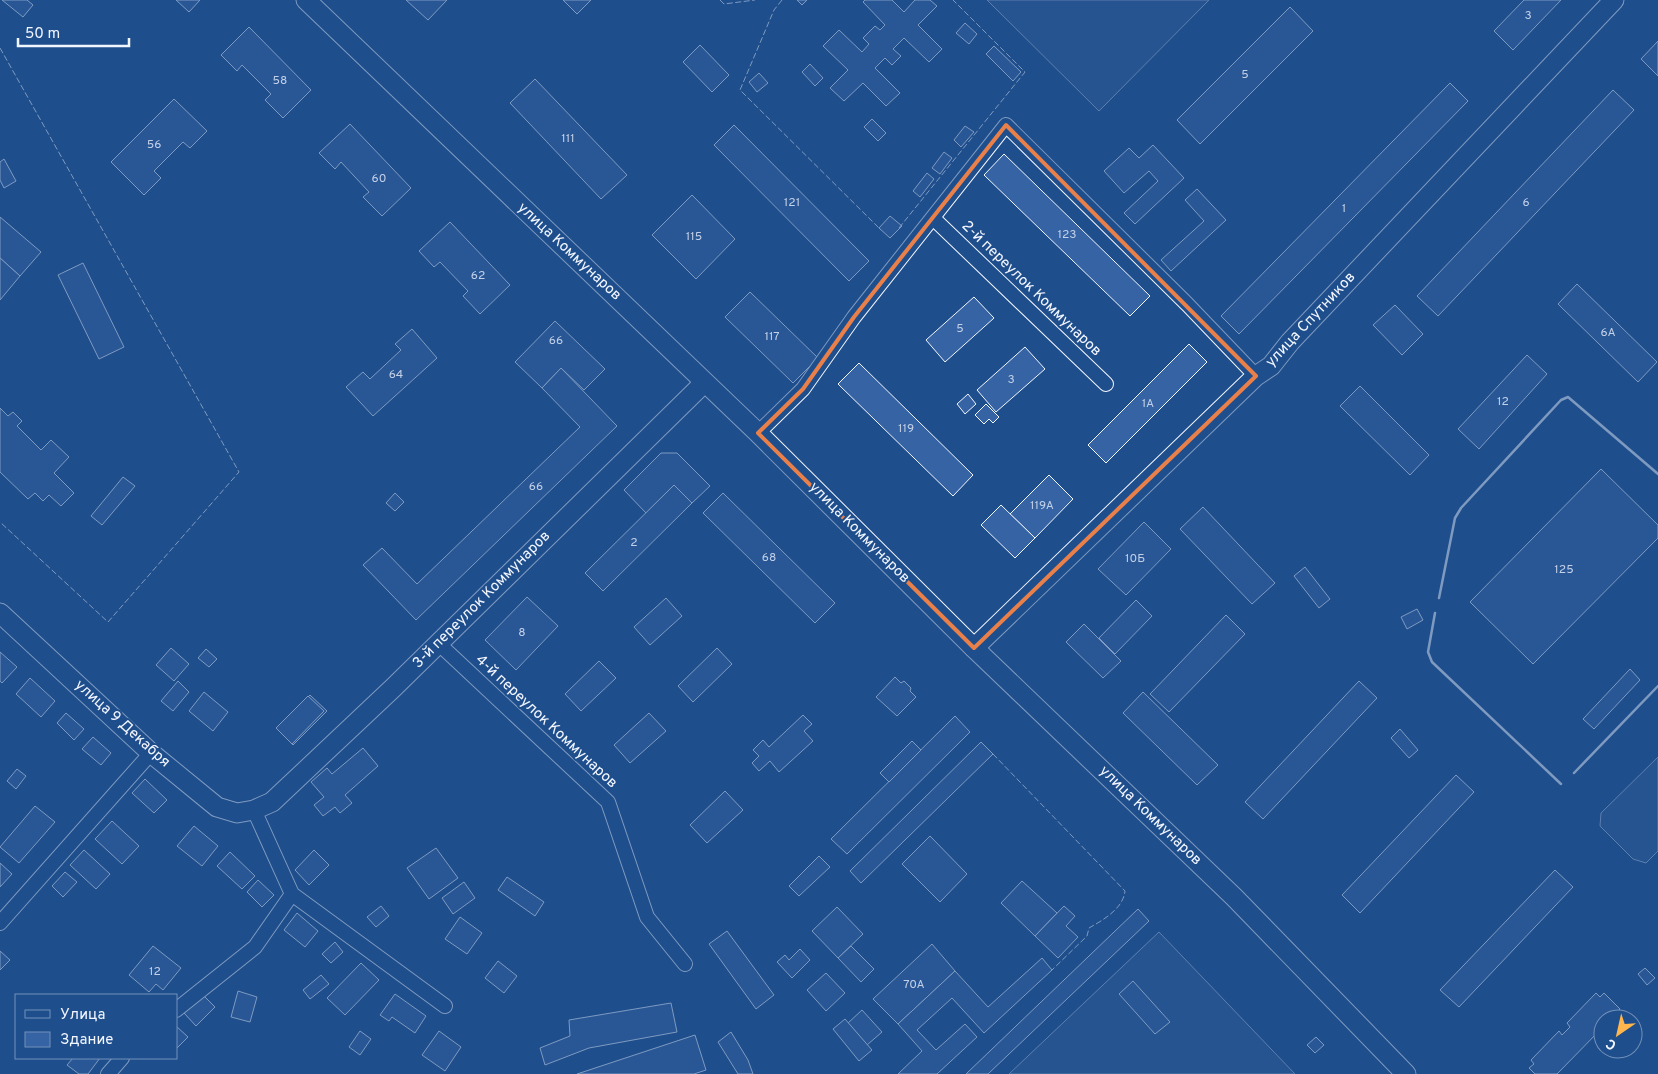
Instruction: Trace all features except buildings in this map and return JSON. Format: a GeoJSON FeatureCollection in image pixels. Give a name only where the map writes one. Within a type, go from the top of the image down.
{"type":"FeatureCollection","features":[{"type":"Feature","properties":{"kind":"street","name":"улица Коммунаров"},"geometry":{"type":"LineString","coordinates":[[306,0],[664,342],[974,648],[1234,897],[1406,1074]]}},
{"type":"Feature","properties":{"kind":"street","name":"улица Спутников"},"geometry":{"type":"LineString","coordinates":[[974,648],[1256,376],[1271,366],[1290,342],[1614,0]]}},
{"type":"Feature","properties":{"kind":"street"},"geometry":{"type":"LineString","coordinates":[[758,433],[803,388],[854,316],[1006,125],[1187,304],[1256,376]]}},
{"type":"Feature","properties":{"kind":"street","name":"2-й переулок Коммунаров"},"geometry":{"type":"LineString","coordinates":[[933,218],[1106,384]]}},
{"type":"Feature","properties":{"kind":"street","name":"3-й переулок Коммунаров"},"geometry":{"type":"LineString","coordinates":[[254,810],[272,802],[438,644],[704,383]]}},
{"type":"Feature","properties":{"kind":"street","name":"улица 9 Декабря"},"geometry":{"type":"LineString","coordinates":[[0,613],[151,753],[217,807],[236,813],[254,810]]}},
{"type":"Feature","properties":{"kind":"street","name":"4-й переулок Коммунаров"},"geometry":{"type":"LineString","coordinates":[[438,644],[608,802],[647,917],[685,964]]}},
{"type":"Feature","properties":{"kind":"street"},"geometry":{"type":"LineString","coordinates":[[0,923],[151,753]]}},
{"type":"Feature","properties":{"kind":"street"},"geometry":{"type":"LineString","coordinates":[[254,810],[292,894],[445,1006]]}},
{"type":"Feature","properties":{"kind":"street"},"geometry":{"type":"LineString","coordinates":[[178,1008],[255,947],[292,894]]}},
{"type":"Feature","properties":{"kind":"street"},"geometry":{"type":"LineString","coordinates":[[108,1074],[121,1059]]}},
{"type":"Feature","properties":{"kind":"highlighted area"},"geometry":{"type":"Polygon","coordinates":[[[1006,125],[1256,376],[974,648],[758,433],[803,389],[854,317],[1006,125]]]}},
{"type":"Feature","properties":{"kind":"shaded area"},"geometry":{"type":"Polygon","coordinates":[[[987,0],[1209,0],[1099,111],[987,0]]]}},
{"type":"Feature","properties":{"kind":"shaded area"},"geometry":{"type":"Polygon","coordinates":[[[1658,757],[1658,851],[1646,863],[1633,859],[1600,826],[1601,813],[1658,757]]]}},
{"type":"Feature","properties":{"kind":"shaded area"},"geometry":{"type":"Polygon","coordinates":[[[1159,932],[1295,1074],[1009,1074],[1159,932]]]}},
{"type":"Feature","properties":{"kind":"fence"},"geometry":{"type":"LineString","coordinates":[[720,0],[724,4],[755,0]]}},
{"type":"Feature","properties":{"kind":"fence"},"geometry":{"type":"LineString","coordinates":[[782,0],[774,10],[740,90],[881,230]]}},
{"type":"Feature","properties":{"kind":"fence"},"geometry":{"type":"LineString","coordinates":[[899,228],[1025,72],[953,0]]}},
{"type":"Feature","properties":{"kind":"fence"},"geometry":{"type":"LineString","coordinates":[[0,48],[239,472],[108,622],[0,522]]}},
{"type":"Feature","properties":{"kind":"fence"},"geometry":{"type":"LineString","coordinates":[[993,754],[1125,891],[1116,909],[1106,918],[1089,928],[1087,936],[1052,970]]}},
{"type":"Feature","properties":{"kind":"wall"},"geometry":{"type":"LineString","coordinates":[[1439,598],[1455,518],[1461,508],[1561,400],[1568,397],[1658,474]]}},
{"type":"Feature","properties":{"kind":"wall"},"geometry":{"type":"LineString","coordinates":[[1435,613],[1428,652],[1432,662],[1561,784]]}},
{"type":"Feature","properties":{"kind":"wall"},"geometry":{"type":"LineString","coordinates":[[1574,773],[1658,686]]}}]}
